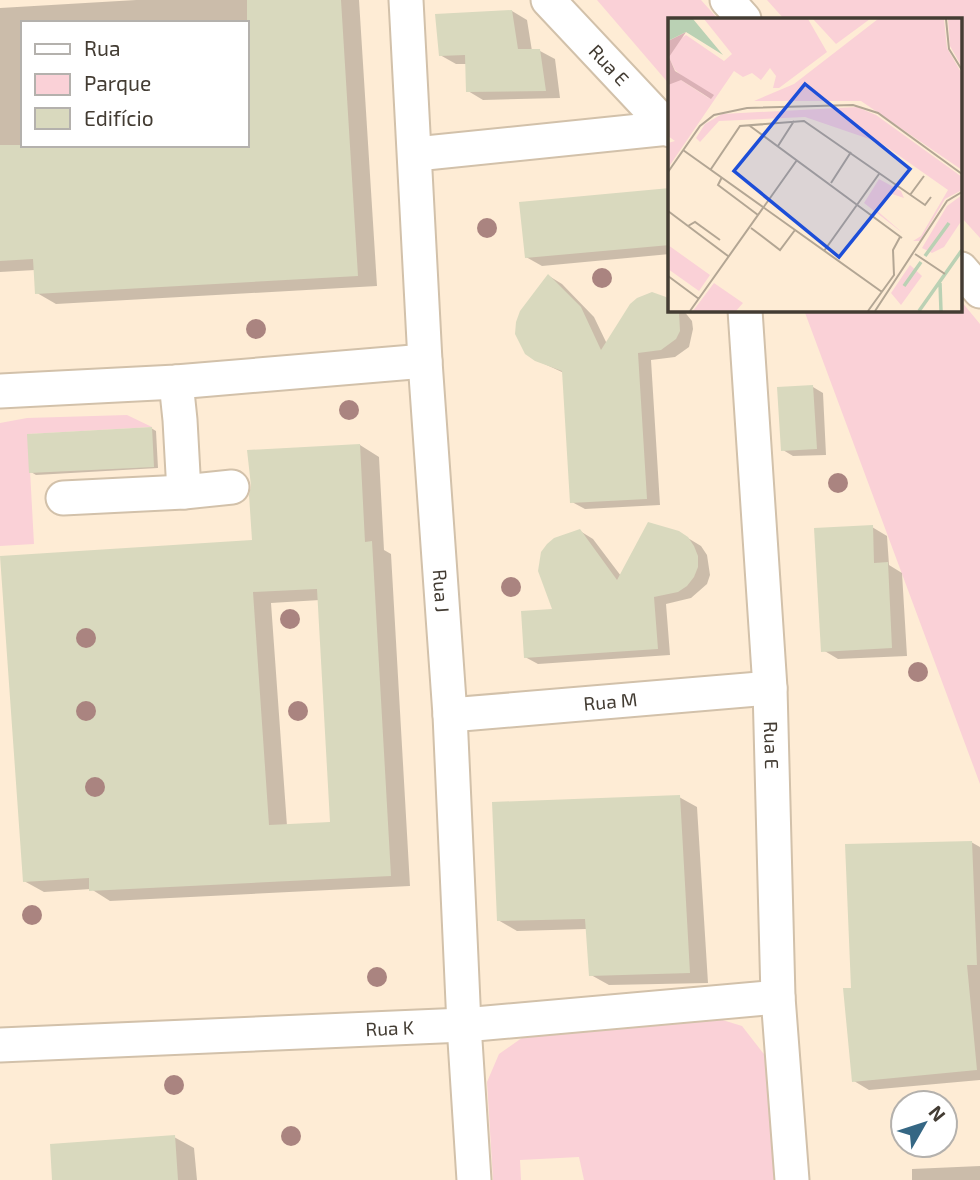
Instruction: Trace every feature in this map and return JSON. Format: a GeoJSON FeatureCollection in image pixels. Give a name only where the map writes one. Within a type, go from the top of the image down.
{"type":"FeatureCollection","features":[{"type":"Feature","properties":{"kind":"lane","name":"Rua J"},"geometry":{"type":"LineString","coordinates":[[406,0],[425,361],[450,715],[474,1180]]}},
{"type":"Feature","properties":{"kind":"lane","name":"Rua E"},"geometry":{"type":"LineString","coordinates":[[548,0],[668,127]]}},
{"type":"Feature","properties":{"kind":"lane"},"geometry":{"type":"LineString","coordinates":[[727,0],[743,18]]}},
{"type":"Feature","properties":{"kind":"lane"},"geometry":{"type":"LineString","coordinates":[[416,154],[668,129]]}},
{"type":"Feature","properties":{"kind":"lane"},"geometry":{"type":"LineString","coordinates":[[962,270],[980,291]]}},
{"type":"Feature","properties":{"kind":"lane","name":"Rua E"},"geometry":{"type":"LineString","coordinates":[[745,312],[770,688],[778,997],[792,1180]]}},
{"type":"Feature","properties":{"kind":"lane"},"geometry":{"type":"LineString","coordinates":[[0,391],[176,382],[425,361]]}},
{"type":"Feature","properties":{"kind":"lane"},"geometry":{"type":"LineString","coordinates":[[176,382],[184,492]]}},
{"type":"Feature","properties":{"kind":"lane"},"geometry":{"type":"LineString","coordinates":[[63,498],[184,492],[232,486]]}},
{"type":"Feature","properties":{"kind":"lane","name":"Rua M"},"geometry":{"type":"LineString","coordinates":[[450,715],[770,688]]}},
{"type":"Feature","properties":{"kind":"lane","name":"Rua K"},"geometry":{"type":"LineString","coordinates":[[0,1045],[464,1024],[778,997]]}},
{"type":"Feature","properties":{"kind":"green space"},"geometry":{"type":"Polygon","coordinates":[[[597,0],[701,0],[717,18],[668,18],[668,83],[597,0]]]}},
{"type":"Feature","properties":{"kind":"green space"},"geometry":{"type":"Polygon","coordinates":[[[767,0],[980,0],[980,238],[962,218],[962,18],[783,18],[767,0]]]}},
{"type":"Feature","properties":{"kind":"green space"},"geometry":{"type":"Polygon","coordinates":[[[962,302],[980,324],[980,784],[805,312],[962,312],[962,302]]]}},
{"type":"Feature","properties":{"kind":"green space"},"geometry":{"type":"Polygon","coordinates":[[[127,415],[152,427],[28,434],[34,544],[0,546],[0,423],[27,418],[127,415]]]}},
{"type":"Feature","properties":{"kind":"green space"},"geometry":{"type":"Polygon","coordinates":[[[716,1018],[742,1026],[767,1058],[779,1180],[584,1180],[579,1157],[520,1160],[521,1180],[493,1180],[487,1082],[499,1054],[533,1030],[716,1018]]]}},
{"type":"Feature","properties":{"kind":"building"},"geometry":{"type":"Polygon","coordinates":[[[247,0],[341,0],[358,276],[35,294],[33,259],[0,261],[0,145],[248,147],[247,0]]]}},
{"type":"Feature","properties":{"kind":"building"},"geometry":{"type":"Polygon","coordinates":[[[512,10],[518,49],[540,49],[546,91],[466,92],[465,55],[439,56],[435,14],[512,10]]]}},
{"type":"Feature","properties":{"kind":"building"},"geometry":{"type":"Polygon","coordinates":[[[668,188],[668,245],[525,258],[519,202],[668,188]]]}},
{"type":"Feature","properties":{"kind":"building"},"geometry":{"type":"Polygon","coordinates":[[[548,274],[581,307],[601,350],[630,304],[637,298],[652,292],[668,299],[668,312],[679,312],[680,331],[676,339],[661,350],[638,353],[647,499],[570,503],[562,371],[535,361],[525,354],[515,334],[520,311],[548,274]]]}},
{"type":"Feature","properties":{"kind":"building"},"geometry":{"type":"Polygon","coordinates":[[[813,385],[817,449],[781,451],[777,387],[813,385]]]}},
{"type":"Feature","properties":{"kind":"building"},"geometry":{"type":"Polygon","coordinates":[[[152,427],[154,467],[29,473],[27,434],[152,427]]]}},
{"type":"Feature","properties":{"kind":"building"},"geometry":{"type":"Polygon","coordinates":[[[360,444],[365,542],[372,541],[391,876],[89,891],[89,878],[23,882],[0,556],[252,540],[247,450],[360,444]],[[317,589],[253,592],[269,825],[330,822],[317,589]]]}},
{"type":"Feature","properties":{"kind":"building"},"geometry":{"type":"Polygon","coordinates":[[[648,522],[679,531],[688,537],[698,556],[698,567],[687,586],[678,592],[654,597],[658,649],[524,658],[521,611],[552,609],[538,571],[541,552],[547,544],[554,538],[580,529],[617,580],[648,522]]]}},
{"type":"Feature","properties":{"kind":"building"},"geometry":{"type":"Polygon","coordinates":[[[873,525],[874,563],[888,562],[892,648],[821,652],[814,528],[873,525]]]}},
{"type":"Feature","properties":{"kind":"building"},"geometry":{"type":"Polygon","coordinates":[[[680,795],[690,973],[589,976],[585,919],[497,921],[492,802],[680,795]]]}},
{"type":"Feature","properties":{"kind":"building"},"geometry":{"type":"Polygon","coordinates":[[[972,841],[977,965],[967,965],[977,1070],[852,1082],[843,988],[851,988],[845,844],[972,841]]]}},
{"type":"Feature","properties":{"kind":"building"},"geometry":{"type":"Polygon","coordinates":[[[175,1135],[178,1180],[52,1180],[50,1144],[175,1135]]]}}]}
